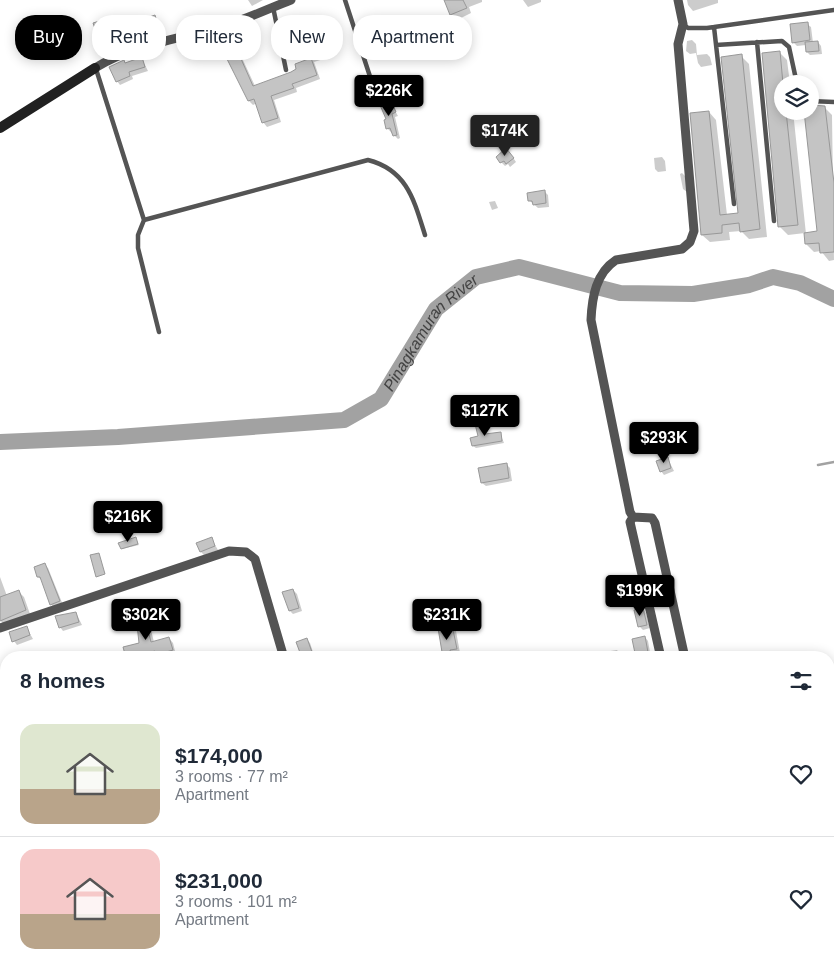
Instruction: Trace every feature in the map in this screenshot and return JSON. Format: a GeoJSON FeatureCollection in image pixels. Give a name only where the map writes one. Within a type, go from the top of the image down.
{"type":"FeatureCollection","features":[{"type":"Feature","properties":{"kind":"street"},"geometry":{"type":"LineString","coordinates":[[0,128],[111,58],[145,46],[227,25],[292,0]]}},
{"type":"Feature","properties":{"kind":"street"},"geometry":{"type":"LineString","coordinates":[[659,651],[630,522],[632,517],[591,320],[592,300],[607,266],[616,260],[672,252],[682,249],[690,242],[693,222],[678,44],[683,24],[678,0]]}},
{"type":"Feature","properties":{"kind":"street"},"geometry":{"type":"LineString","coordinates":[[632,517],[652,518],[655,523],[683,651]]}},
{"type":"Feature","properties":{"kind":"street"},"geometry":{"type":"LineString","coordinates":[[0,628],[178,566],[229,551],[246,552],[255,559],[282,651]]}},
{"type":"Feature","properties":{"kind":"lane"},"geometry":{"type":"LineString","coordinates":[[345,0],[378,100]]}},
{"type":"Feature","properties":{"kind":"lane"},"geometry":{"type":"LineString","coordinates":[[273,7],[286,70]]}},
{"type":"Feature","properties":{"kind":"lane"},"geometry":{"type":"LineString","coordinates":[[683,24],[695,29],[834,10]]}},
{"type":"Feature","properties":{"kind":"lane"},"geometry":{"type":"LineString","coordinates":[[714,27],[734,204]]}},
{"type":"Feature","properties":{"kind":"lane"},"geometry":{"type":"LineString","coordinates":[[757,42],[774,221]]}},
{"type":"Feature","properties":{"kind":"lane"},"geometry":{"type":"LineString","coordinates":[[716,45],[786,42],[795,75]]}},
{"type":"Feature","properties":{"kind":"lane"},"geometry":{"type":"LineString","coordinates":[[95,68],[144,220],[138,235],[138,248],[159,332]]}},
{"type":"Feature","properties":{"kind":"lane"},"geometry":{"type":"LineString","coordinates":[[819,101],[834,102]]}},
{"type":"Feature","properties":{"kind":"lane"},"geometry":{"type":"LineString","coordinates":[[144,220],[368,160],[384,164],[394,172],[413,195],[425,235]]}},
{"type":"Feature","properties":{"kind":"building"},"geometry":{"type":"Polygon","coordinates":[[[444,0],[463,0],[467,8],[450,15],[444,0]]]}},
{"type":"Feature","properties":{"kind":"building"},"geometry":{"type":"Polygon","coordinates":[[[808,22],[810,40],[792,43],[790,24],[808,22]]]}},
{"type":"Feature","properties":{"kind":"building"},"geometry":{"type":"Polygon","coordinates":[[[818,41],[819,51],[806,52],[805,42],[818,41]]]}},
{"type":"Feature","properties":{"kind":"building"},"geometry":{"type":"Polygon","coordinates":[[[780,51],[782,75],[774,75],[774,120],[787,120],[798,225],[778,227],[762,53],[780,51]]]}},
{"type":"Feature","properties":{"kind":"building"},"geometry":{"type":"Polygon","coordinates":[[[742,54],[760,229],[740,232],[739,223],[722,225],[722,233],[701,235],[690,113],[709,111],[720,215],[738,213],[721,57],[742,54]]]}},
{"type":"Feature","properties":{"kind":"building"},"geometry":{"type":"Polygon","coordinates":[[[124,60],[125,63],[134,60],[143,60],[145,67],[129,72],[130,76],[116,82],[109,67],[124,60]]]}},
{"type":"Feature","properties":{"kind":"building"},"geometry":{"type":"Polygon","coordinates":[[[228,60],[242,60],[253,86],[291,72],[296,69],[295,64],[312,60],[317,75],[292,84],[294,88],[271,96],[278,118],[262,123],[254,99],[248,101],[228,60]]]}},
{"type":"Feature","properties":{"kind":"building"},"geometry":{"type":"Polygon","coordinates":[[[391,101],[396,112],[392,114],[397,135],[393,136],[390,128],[386,129],[384,120],[386,119],[380,105],[391,101]]]}},
{"type":"Feature","properties":{"kind":"building"},"geometry":{"type":"Polygon","coordinates":[[[819,106],[825,106],[834,183],[834,252],[820,253],[819,243],[805,244],[804,233],[817,231],[805,120],[819,120],[819,106]]]}},
{"type":"Feature","properties":{"kind":"building"},"geometry":{"type":"Polygon","coordinates":[[[506,148],[514,158],[506,164],[504,161],[500,163],[496,157],[506,148]]]}},
{"type":"Feature","properties":{"kind":"building"},"geometry":{"type":"Polygon","coordinates":[[[545,190],[546,203],[533,205],[532,201],[528,201],[527,193],[545,190]]]}},
{"type":"Feature","properties":{"kind":"building"},"geometry":{"type":"Polygon","coordinates":[[[482,422],[485,434],[501,432],[502,441],[472,446],[470,438],[478,436],[475,424],[482,422]]]}},
{"type":"Feature","properties":{"kind":"building"},"geometry":{"type":"Polygon","coordinates":[[[668,457],[671,468],[660,472],[656,461],[668,457]]]}},
{"type":"Feature","properties":{"kind":"building"},"geometry":{"type":"Polygon","coordinates":[[[507,463],[509,478],[481,483],[478,468],[507,463]]]}},
{"type":"Feature","properties":{"kind":"building"},"geometry":{"type":"Polygon","coordinates":[[[136,537],[138,544],[121,549],[118,543],[136,537]]]}},
{"type":"Feature","properties":{"kind":"building"},"geometry":{"type":"Polygon","coordinates":[[[212,537],[215,546],[200,552],[196,543],[212,537]]]}},
{"type":"Feature","properties":{"kind":"building"},"geometry":{"type":"Polygon","coordinates":[[[99,553],[105,574],[96,577],[90,555],[99,553]]]}},
{"type":"Feature","properties":{"kind":"building"},"geometry":{"type":"Polygon","coordinates":[[[45,563],[60,601],[50,605],[40,577],[37,577],[34,567],[45,563]]]}},
{"type":"Feature","properties":{"kind":"building"},"geometry":{"type":"Polygon","coordinates":[[[293,589],[299,608],[289,611],[282,592],[293,589]]]}},
{"type":"Feature","properties":{"kind":"building"},"geometry":{"type":"Polygon","coordinates":[[[19,590],[26,610],[0,621],[0,597],[19,590]]]}},
{"type":"Feature","properties":{"kind":"building"},"geometry":{"type":"Polygon","coordinates":[[[643,608],[647,625],[638,627],[634,610],[643,608]]]}},
{"type":"Feature","properties":{"kind":"building"},"geometry":{"type":"Polygon","coordinates":[[[76,612],[79,622],[59,628],[55,616],[76,612]]]}},
{"type":"Feature","properties":{"kind":"building"},"geometry":{"type":"Polygon","coordinates":[[[148,613],[151,625],[147,626],[151,642],[169,637],[173,650],[124,651],[123,647],[139,643],[136,615],[148,613]]]}},
{"type":"Feature","properties":{"kind":"building"},"geometry":{"type":"Polygon","coordinates":[[[452,625],[457,649],[442,651],[438,628],[452,625]]]}},
{"type":"Feature","properties":{"kind":"building"},"geometry":{"type":"Polygon","coordinates":[[[27,626],[30,635],[12,642],[9,632],[27,626]]]}},
{"type":"Feature","properties":{"kind":"building"},"geometry":{"type":"Polygon","coordinates":[[[645,636],[648,651],[635,651],[632,639],[645,636]]]}},
{"type":"Feature","properties":{"kind":"building"},"geometry":{"type":"Polygon","coordinates":[[[307,638],[312,651],[299,651],[296,642],[307,638]]]}},
{"type":"Feature","properties":{"kind":"waterway","name":"Pinagkamuran River"},"geometry":{"type":"LineString","coordinates":[[0,442],[118,437],[344,420],[381,399],[436,309],[476,277],[519,267],[620,293],[693,294],[749,285],[773,277],[800,283],[834,299]]}},
{"type":"Feature","properties":{"kind":"waterway"},"geometry":{"type":"LineString","coordinates":[[818,465],[834,462]]}}]}
